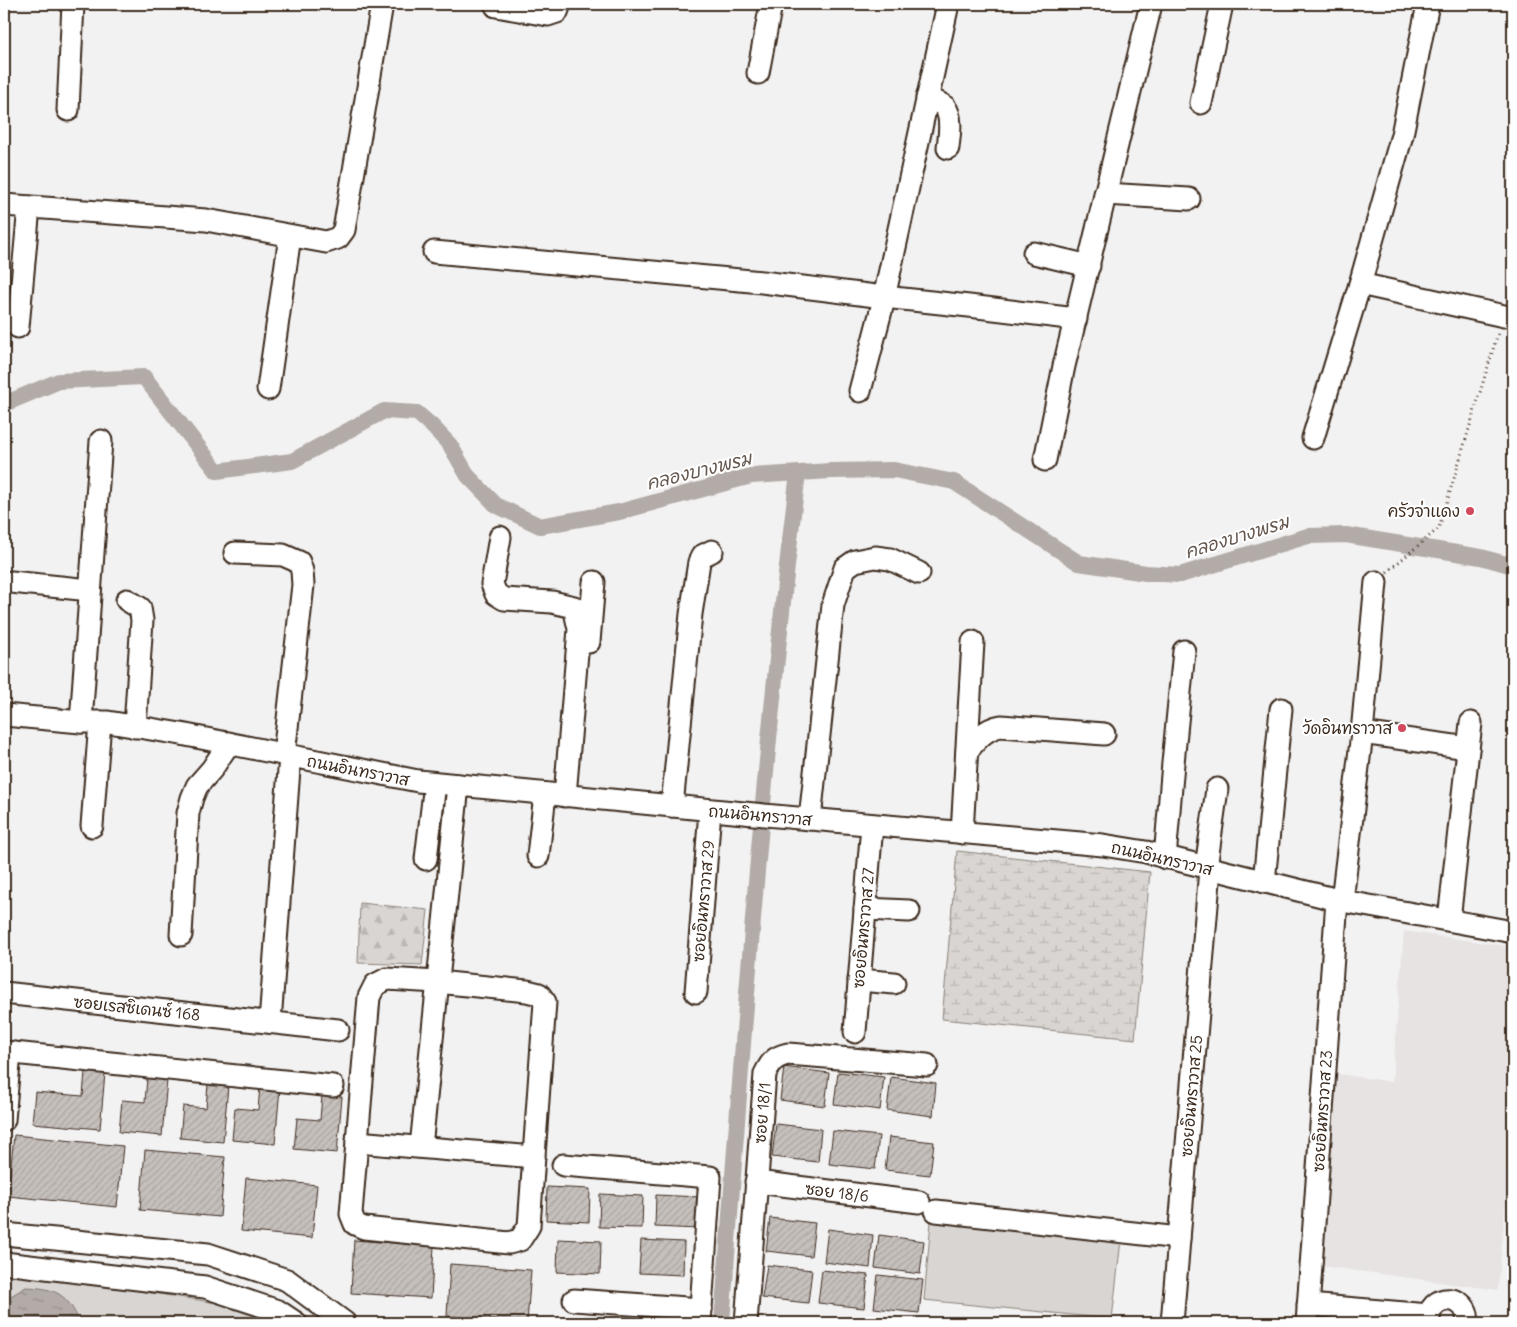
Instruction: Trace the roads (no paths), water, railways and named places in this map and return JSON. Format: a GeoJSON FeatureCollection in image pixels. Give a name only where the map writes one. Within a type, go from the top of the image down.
{"type":"FeatureCollection","features":[{"type":"Feature","properties":{"kind":"street"},"geometry":{"type":"LineString","coordinates":[[68,110],[73,4]]}},
{"type":"Feature","properties":{"kind":"street"},"geometry":{"type":"LineString","coordinates":[[4,206],[206,220],[326,242],[338,238],[344,230],[382,4]]}},
{"type":"Feature","properties":{"kind":"street"},"geometry":{"type":"LineString","coordinates":[[496,6],[548,15],[557,12],[560,4]]}},
{"type":"Feature","properties":{"kind":"street"},"geometry":{"type":"LineString","coordinates":[[758,73],[772,4]]}},
{"type":"Feature","properties":{"kind":"street"},"geometry":{"type":"LineString","coordinates":[[860,392],[884,298],[948,4]]}},
{"type":"Feature","properties":{"kind":"street"},"geometry":{"type":"LineString","coordinates":[[1045,460],[1064,366],[1151,4]]}},
{"type":"Feature","properties":{"kind":"street"},"geometry":{"type":"LineString","coordinates":[[1201,103],[1222,4]]}},
{"type":"Feature","properties":{"kind":"street"},"geometry":{"type":"LineString","coordinates":[[1313,438],[1360,284],[1402,135],[1428,4]]}},
{"type":"Feature","properties":{"kind":"street"},"geometry":{"type":"LineString","coordinates":[[927,98],[944,106],[948,113],[950,125],[948,148]]}},
{"type":"Feature","properties":{"kind":"street"},"geometry":{"type":"LineString","coordinates":[[1105,194],[1189,199]]}},
{"type":"Feature","properties":{"kind":"street"},"geometry":{"type":"LineString","coordinates":[[18,326],[29,207]]}},
{"type":"Feature","properties":{"kind":"street"},"geometry":{"type":"LineString","coordinates":[[268,389],[290,236]]}},
{"type":"Feature","properties":{"kind":"street"},"geometry":{"type":"LineString","coordinates":[[434,252],[752,281],[884,298],[1076,319]]}},
{"type":"Feature","properties":{"kind":"street"},"geometry":{"type":"LineString","coordinates":[[1034,253],[1089,266]]}},
{"type":"Feature","properties":{"kind":"street"},"geometry":{"type":"LineString","coordinates":[[1360,284],[1504,316]]}},
{"type":"Feature","properties":{"kind":"street"},"geometry":{"type":"LineString","coordinates":[[92,826],[90,590],[102,441]]}},
{"type":"Feature","properties":{"kind":"street"},"geometry":{"type":"LineString","coordinates":[[500,537],[492,584],[496,594],[504,599],[552,602],[574,608],[577,616],[579,629],[561,796]]}},
{"type":"Feature","properties":{"kind":"street"},"geometry":{"type":"LineString","coordinates":[[666,806],[699,562],[702,556],[712,551]]}},
{"type":"Feature","properties":{"kind":"street"},"geometry":{"type":"LineString","coordinates":[[235,553],[283,555],[299,562],[302,571],[303,585],[287,756],[270,1022]]}},
{"type":"Feature","properties":{"kind":"street"},"geometry":{"type":"LineString","coordinates":[[810,819],[833,606],[845,568],[855,561],[875,557],[890,559],[920,573]]}},
{"type":"Feature","properties":{"kind":"street","name":"ซอยอินทราวาส 23"},"geometry":{"type":"LineString","coordinates":[[1307,1314],[1340,900],[1381,577]]}},
{"type":"Feature","properties":{"kind":"street"},"geometry":{"type":"LineString","coordinates":[[11,582],[90,590]]}},
{"type":"Feature","properties":{"kind":"street"},"geometry":{"type":"LineString","coordinates":[[538,856],[561,796],[594,582]]}},
{"type":"Feature","properties":{"kind":"street"},"geometry":{"type":"LineString","coordinates":[[666,806],[683,582]]}},
{"type":"Feature","properties":{"kind":"street"},"geometry":{"type":"LineString","coordinates":[[128,600],[140,608],[142,620],[135,726]]}},
{"type":"Feature","properties":{"kind":"street"},"geometry":{"type":"LineString","coordinates":[[962,832],[973,642]]}},
{"type":"Feature","properties":{"kind":"street"},"geometry":{"type":"LineString","coordinates":[[1165,858],[1184,651]]}},
{"type":"Feature","properties":{"kind":"street"},"geometry":{"type":"LineString","coordinates":[[1264,882],[1281,709]]}},
{"type":"Feature","properties":{"kind":"street","name":"ถนนอินทราวาส"},"geometry":{"type":"LineString","coordinates":[[4,715],[135,726],[418,781],[666,806],[1103,845],[1146,852],[1340,900],[1513,932]]}},
{"type":"Feature","properties":{"kind":"street"},"geometry":{"type":"LineString","coordinates":[[1449,920],[1471,723]]}},
{"type":"Feature","properties":{"kind":"street"},"geometry":{"type":"LineString","coordinates":[[967,751],[981,734],[990,728],[1001,726],[1104,734]]}},
{"type":"Feature","properties":{"kind":"street"},"geometry":{"type":"LineString","coordinates":[[1362,732],[1468,748]]}},
{"type":"Feature","properties":{"kind":"street"},"geometry":{"type":"LineString","coordinates":[[181,935],[188,813],[197,786],[212,769],[229,743]]}},
{"type":"Feature","properties":{"kind":"street"},"geometry":{"type":"LineString","coordinates":[[426,859],[435,783]]}},
{"type":"Feature","properties":{"kind":"street"},"geometry":{"type":"LineString","coordinates":[[421,1147],[458,785]]}},
{"type":"Feature","properties":{"kind":"street","name":"ซอยอินทราวาส 25"},"geometry":{"type":"LineString","coordinates":[[1172,1323],[1208,868],[1217,790]]}},
{"type":"Feature","properties":{"kind":"street","name":"ซอยอินทราวาส 29"},"geometry":{"type":"LineString","coordinates":[[696,992],[710,810]]}},
{"type":"Feature","properties":{"kind":"street","name":"ซอยอินทราวาส 27"},"geometry":{"type":"LineString","coordinates":[[855,1032],[872,825]]}},
{"type":"Feature","properties":{"kind":"street"},"geometry":{"type":"LineString","coordinates":[[865,909],[909,911]]}},
{"type":"Feature","properties":{"kind":"street"},"geometry":{"type":"LineString","coordinates":[[387,979],[437,982],[527,991],[539,994],[545,1002],[528,1226],[520,1240],[509,1242],[364,1228],[355,1224],[351,1214],[369,997],[375,985],[387,979]]}},
{"type":"Feature","properties":{"kind":"street"},"geometry":{"type":"LineString","coordinates":[[859,980],[894,983]]}},
{"type":"Feature","properties":{"kind":"street","name":"ซอยเรสซิเดนซ์ 168"},"geometry":{"type":"LineString","coordinates":[[4,993],[338,1030]]}},
{"type":"Feature","properties":{"kind":"street"},"geometry":{"type":"LineString","coordinates":[[4,1120],[7,1052],[333,1086]]}},
{"type":"Feature","properties":{"kind":"street","name":"ซอย 18/1"},"geometry":{"type":"LineString","coordinates":[[746,1323],[765,1074],[770,1064],[777,1057],[788,1054],[927,1065]]}},
{"type":"Feature","properties":{"kind":"street"},"geometry":{"type":"LineString","coordinates":[[357,1142],[534,1157]]}},
{"type":"Feature","properties":{"kind":"street"},"geometry":{"type":"LineString","coordinates":[[563,1165],[710,1177],[700,1316],[574,1300]]}},
{"type":"Feature","properties":{"kind":"street","name":"ซอย 18/6"},"geometry":{"type":"LineString","coordinates":[[756,1182],[1179,1238]]}},
{"type":"Feature","properties":{"kind":"street"},"geometry":{"type":"LineString","coordinates":[[4,1234],[208,1254],[287,1280],[345,1323]]}},
{"type":"Feature","properties":{"kind":"street"},"geometry":{"type":"LineString","coordinates":[[4,1263],[205,1287],[278,1311],[296,1323]]}},
{"type":"Feature","properties":{"kind":"street"},"geometry":{"type":"LineString","coordinates":[[1307,1314],[1429,1319],[1435,1304],[1453,1300],[1464,1307],[1467,1313],[1467,1323]]}},
{"type":"Feature","properties":{"kind":"water"},"geometry":{"type":"Polygon","coordinates":[[[26,1287],[46,1289],[60,1295],[76,1313],[80,1323],[4,1323],[4,1300],[26,1287]]]}},
{"type":"Feature","properties":{"kind":"waterway","name":"คลองบางพรม"},"geometry":{"type":"LineString","coordinates":[[4,404],[59,381],[144,377],[217,471],[292,461],[384,411],[417,413],[450,445],[468,476],[496,505],[540,526],[619,512],[751,476],[831,471],[894,470],[954,482],[1079,563],[1146,573],[1180,575],[1308,536],[1346,535],[1481,557],[1513,566]]}},
{"type":"Feature","properties":{"kind":"waterway"},"geometry":{"type":"LineString","coordinates":[[722,1323],[764,791],[798,473]]}},
{"type":"Feature","properties":{"kind":"place","name":"ครัวจ่าแดง"},"geometry":{"type":"Point","coordinates":[1470,511]}},
{"type":"Feature","properties":{"kind":"place","name":"วัดอินทราวาส"},"geometry":{"type":"Point","coordinates":[1402,728]}}]}
